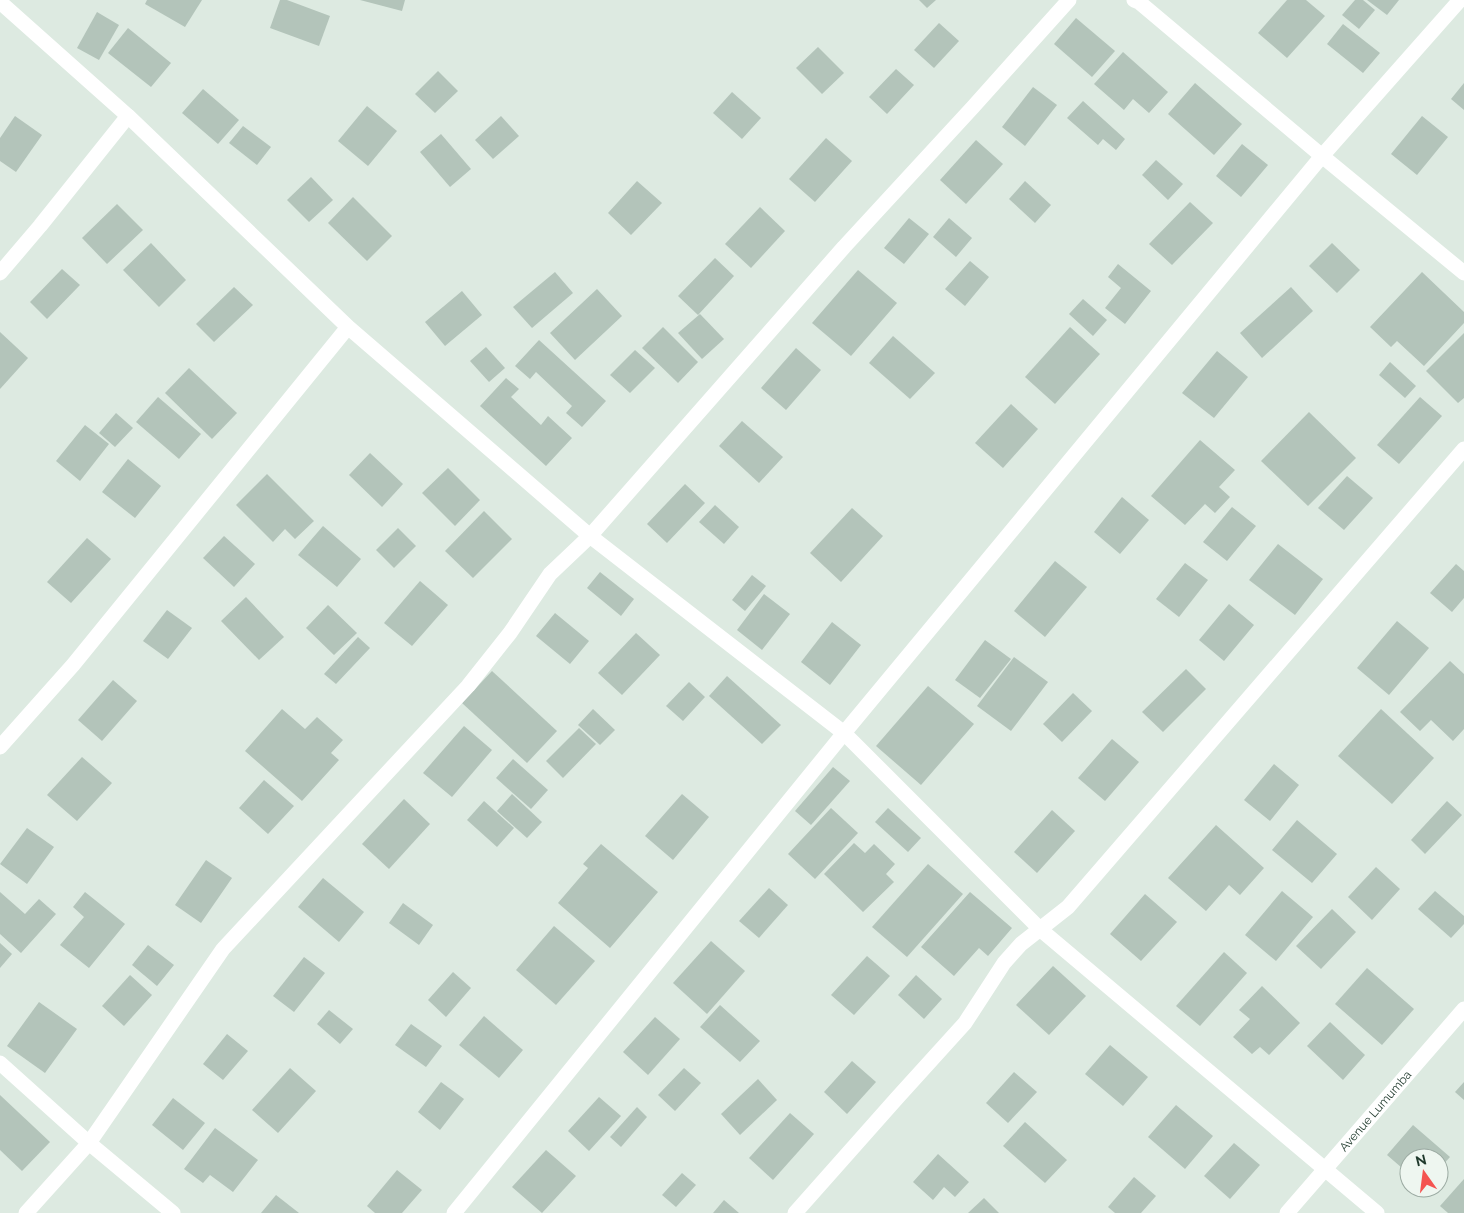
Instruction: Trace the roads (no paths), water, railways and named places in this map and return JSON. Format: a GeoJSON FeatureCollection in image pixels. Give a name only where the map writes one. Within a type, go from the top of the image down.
{"type":"FeatureCollection","features":[{"type":"Feature","properties":{"kind":"street"},"geometry":{"type":"LineString","coordinates":[[26,1213],[88,1143],[223,949],[468,686],[510,633],[550,574],[590,536],[844,247],[974,107],[1069,0]]}},
{"type":"Feature","properties":{"kind":"street"},"geometry":{"type":"LineString","coordinates":[[1134,0],[1139,2],[1464,274]]}},
{"type":"Feature","properties":{"kind":"street"},"geometry":{"type":"LineString","coordinates":[[454,1213],[844,733],[1322,156],[1460,0]]}},
{"type":"Feature","properties":{"kind":"street"},"geometry":{"type":"LineString","coordinates":[[0,2],[128,116],[348,327],[590,536],[844,733],[1041,930],[1377,1213]]}},
{"type":"Feature","properties":{"kind":"street"},"geometry":{"type":"LineString","coordinates":[[0,273],[128,116]]}},
{"type":"Feature","properties":{"kind":"street"},"geometry":{"type":"LineString","coordinates":[[0,747],[73,665],[348,327]]}},
{"type":"Feature","properties":{"kind":"street"},"geometry":{"type":"LineString","coordinates":[[794,1213],[965,1023],[1004,963],[1021,944],[1068,907],[1464,449]]}},
{"type":"Feature","properties":{"kind":"street","name":"Avenue Lumumba"},"geometry":{"type":"LineString","coordinates":[[1287,1213],[1464,1009]]}},
{"type":"Feature","properties":{"kind":"street"},"geometry":{"type":"LineString","coordinates":[[0,1063],[88,1143],[173,1213]]}}]}
